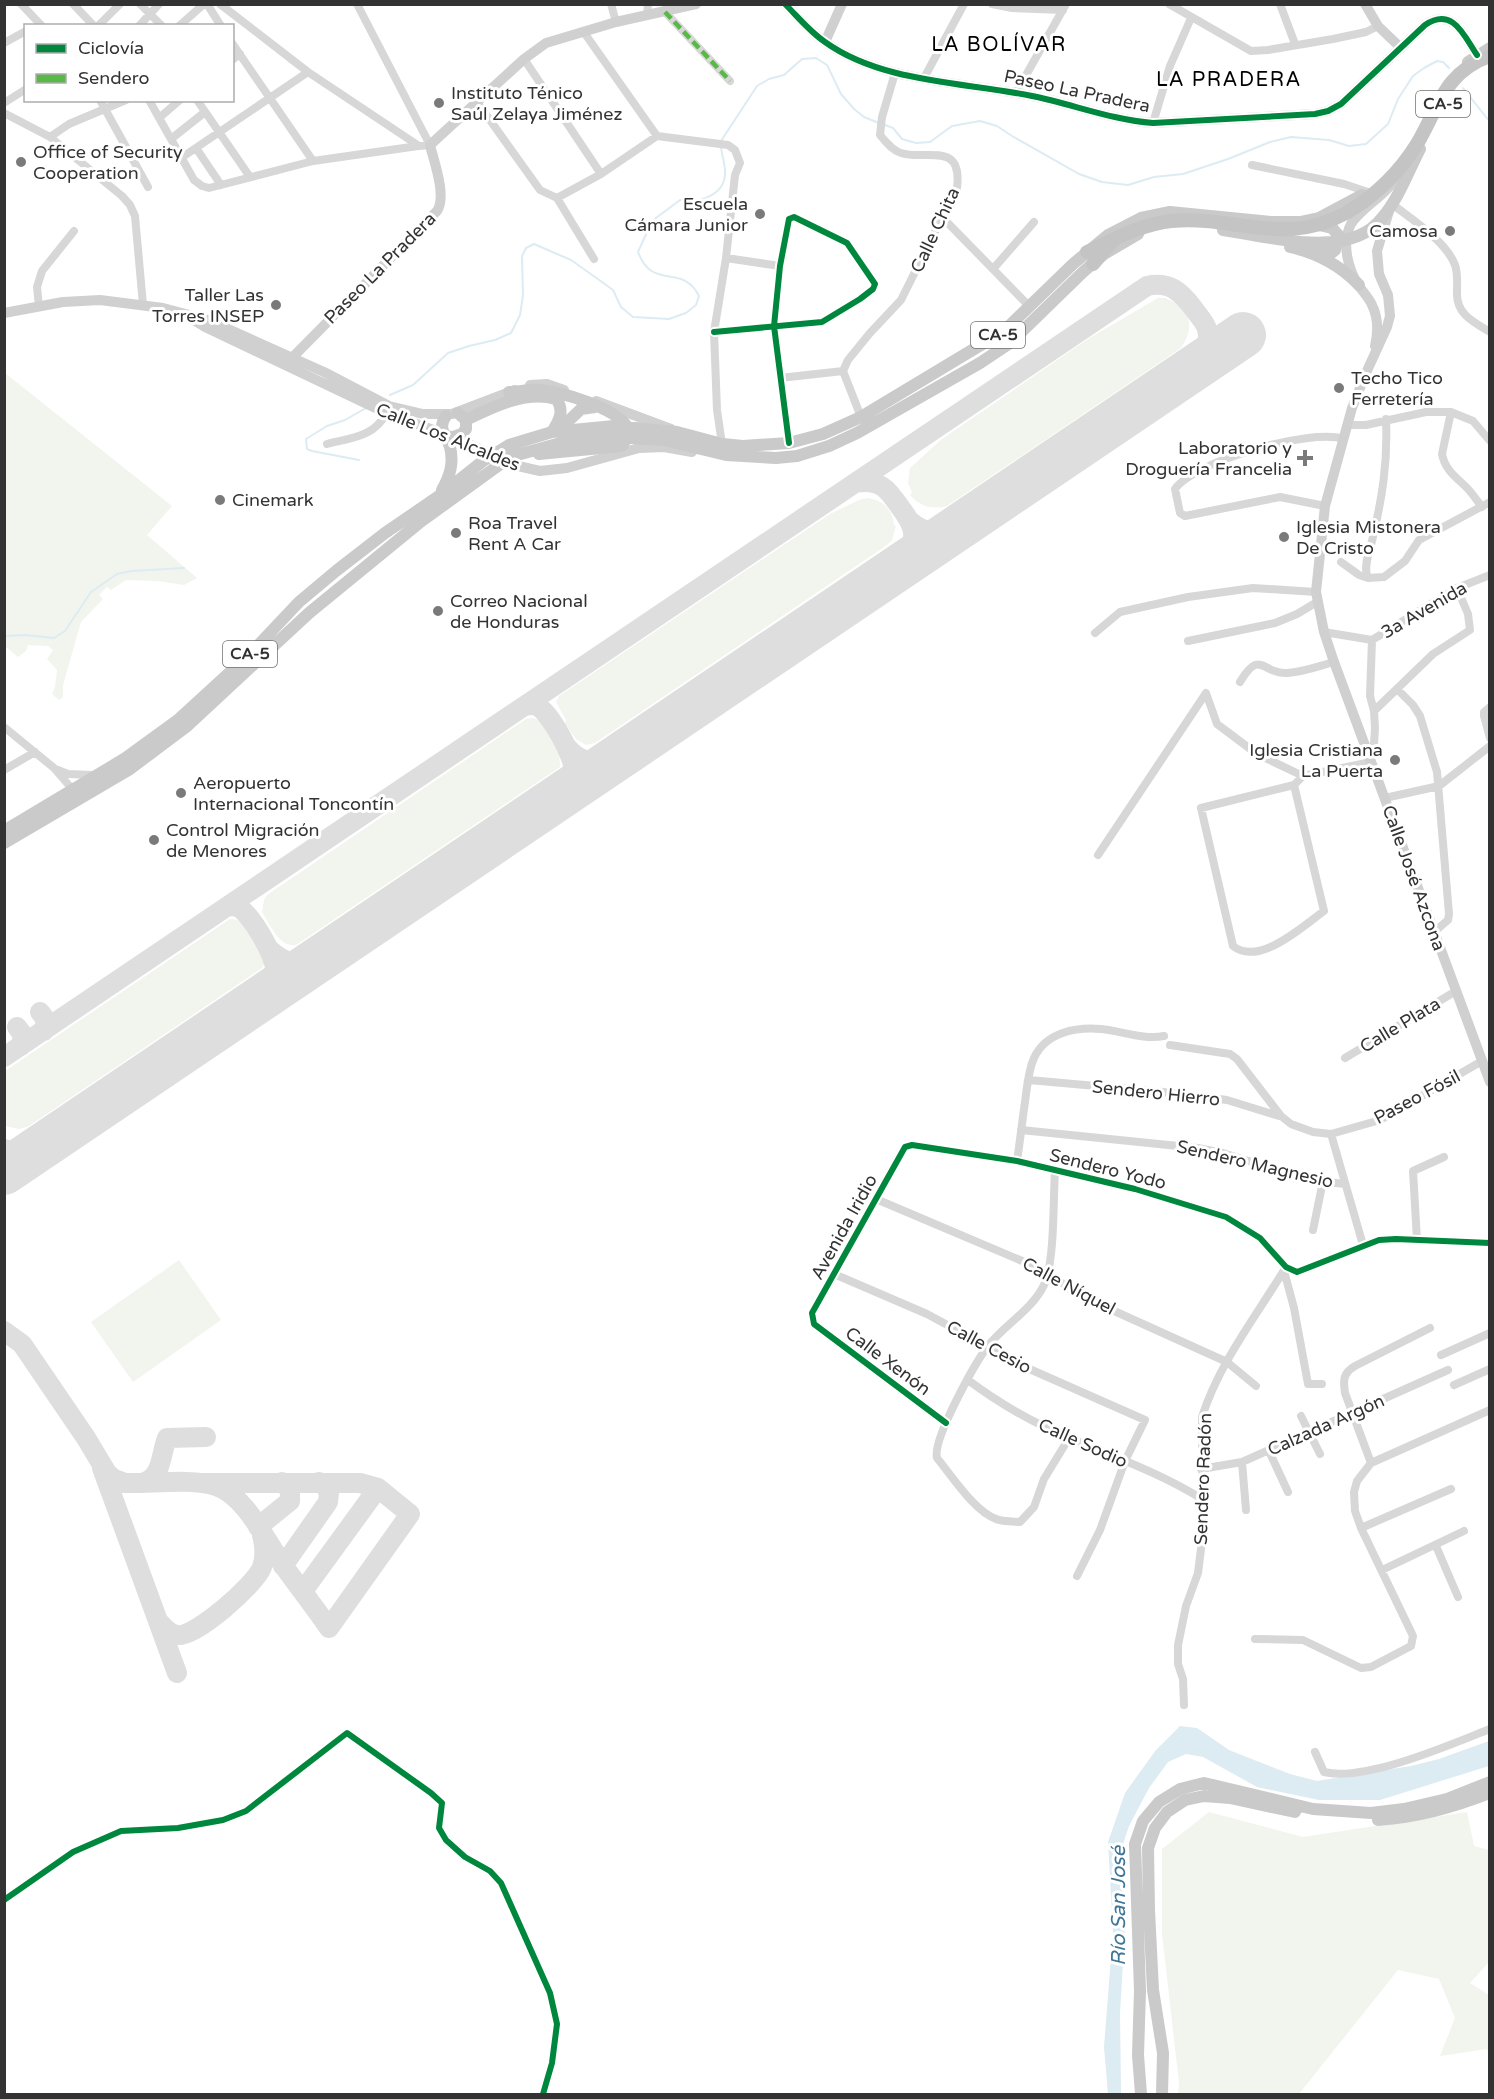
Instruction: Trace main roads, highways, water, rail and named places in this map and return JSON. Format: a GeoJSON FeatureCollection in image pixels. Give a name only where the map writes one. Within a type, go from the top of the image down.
{"type":"FeatureCollection","features":[{"type":"Feature","properties":{"kind":"highway"},"geometry":{"type":"LineString","coordinates":[[1090,258],[1116,239],[1142,227],[1170,221],[1200,221],[1271,230],[1293,230],[1312,226],[1343,214],[1382,188],[1416,145],[1443,92],[1483,55]]}},
{"type":"Feature","properties":{"kind":"main road"},"geometry":{"type":"LineString","coordinates":[[647,10],[665,12],[696,4]]}},
{"type":"Feature","properties":{"kind":"main road","name":"Paseo La Pradera"},"geometry":{"type":"LineString","coordinates":[[784,4],[825,42],[858,61],[895,73],[1062,102],[1133,122],[1293,116],[1328,111],[1341,104],[1431,21],[1444,18],[1457,25],[1483,55]]}},
{"type":"Feature","properties":{"kind":"main road"},"geometry":{"type":"LineString","coordinates":[[825,42],[842,4]]}},
{"type":"Feature","properties":{"kind":"main road"},"geometry":{"type":"LineString","coordinates":[[1365,4],[1378,26],[1401,48]]}},
{"type":"Feature","properties":{"kind":"main road","name":"Paseo La Pradera"},"geometry":{"type":"LineString","coordinates":[[288,361],[442,204],[424,146],[524,59],[546,43],[647,10]]}},
{"type":"Feature","properties":{"kind":"main road","name":"CA-5"},"geometry":{"type":"LineString","coordinates":[[4,831],[124,759],[179,719],[244,660],[299,602],[385,533],[488,464],[564,442],[614,437],[664,440],[776,458],[797,456],[829,446],[857,433],[980,363],[1010,343],[1090,258],[1108,235],[1141,218],[1170,212],[1286,223],[1304,221],[1319,218],[1368,192],[1395,168],[1439,90],[1453,75],[1490,48]]}},
{"type":"Feature","properties":{"kind":"main road","name":"CA-5"},"geometry":{"type":"LineString","coordinates":[[4,843],[130,769],[186,727],[309,613],[488,464],[495,452],[523,439],[555,432],[614,426],[677,432],[724,449],[789,443],[823,434],[861,417],[1004,331],[1090,258],[1134,236],[1158,228],[1192,226],[1305,242],[1332,242],[1362,235],[1381,220],[1392,205],[1433,121],[1451,92],[1466,75],[1490,60]]}},
{"type":"Feature","properties":{"kind":"main road","name":"Calle José Azcona"},"geometry":{"type":"LineString","coordinates":[[1371,361],[1376,342],[1376,318],[1373,306],[1352,270],[1346,247],[1351,224],[1383,195],[1400,174],[1420,126]]}},
{"type":"Feature","properties":{"kind":"main road","name":"Calle José Azcona"},"geometry":{"type":"LineString","coordinates":[[1392,205],[1377,252],[1379,274],[1388,295],[1390,316],[1347,425],[1325,507],[1316,597],[1334,662],[1490,1082]]}},
{"type":"Feature","properties":{"kind":"main road"},"geometry":{"type":"LineString","coordinates":[[1222,229],[1247,238],[1315,254],[1330,254],[1335,250],[1339,236],[1332,228],[1304,221]]}},
{"type":"Feature","properties":{"kind":"main road"},"geometry":{"type":"LineString","coordinates":[[1315,254],[1340,267],[1359,285]]}},
{"type":"Feature","properties":{"kind":"main road","name":"Calle Los Alcaldes"},"geometry":{"type":"LineString","coordinates":[[4,314],[63,302],[100,300],[143,305],[208,320],[386,413],[448,435],[518,466],[540,471],[567,468],[639,448],[664,447],[709,455],[724,449]]}},
{"type":"Feature","properties":{"kind":"main road","name":"Calle Los Alcaldes"},"geometry":{"type":"LineString","coordinates":[[288,361],[389,406],[408,412],[457,416],[509,392],[531,385],[547,384],[617,407],[677,432]]}},
{"type":"Feature","properties":{"kind":"main road"},"geometry":{"type":"LineString","coordinates":[[509,392],[537,390],[556,392],[613,414],[628,428],[627,441],[622,446],[510,457]]}},
{"type":"Feature","properties":{"kind":"main road"},"geometry":{"type":"LineString","coordinates":[[439,496],[449,478],[452,464],[448,435],[442,424],[457,416],[525,398],[546,396],[556,399],[561,409],[555,432]]}},
{"type":"Feature","properties":{"kind":"main road"},"geometry":{"type":"LineString","coordinates":[[555,432],[581,409],[596,407]]}},
{"type":"Feature","properties":{"kind":"main road"},"geometry":{"type":"LineString","coordinates":[[448,435],[459,436],[467,426],[457,416]]}},
{"type":"Feature","properties":{"kind":"main road"},"geometry":{"type":"LineString","coordinates":[[1141,2094],[1138,2071],[1140,1991],[1135,1845],[1143,1821],[1159,1802],[1180,1789],[1204,1783],[1313,1809],[1371,1813],[1404,1809],[1447,1799],[1490,1782]]}},
{"type":"Feature","properties":{"kind":"main road"},"geometry":{"type":"LineString","coordinates":[[1162,2094],[1163,2053],[1153,1990],[1148,1848],[1155,1828],[1167,1812],[1185,1800],[1204,1796],[1230,1798],[1312,1816],[1371,1821],[1406,1818],[1450,1808],[1490,1794]]}},
{"type":"Feature","properties":{"kind":"main road"},"geometry":{"type":"LineString","coordinates":[[1138,2055],[1153,2059],[1163,2053]]}},
{"type":"Feature","properties":{"kind":"main road"},"geometry":{"type":"LineString","coordinates":[[1138,2071],[1150,2065],[1163,2068]]}},
{"type":"Feature","properties":{"kind":"water","name":"Río San José"},"geometry":{"type":"Polygon","coordinates":[[[1180,1726],[1197,1728],[1229,1750],[1290,1774],[1317,1781],[1411,1766],[1439,1759],[1489,1741],[1489,1766],[1380,1800],[1319,1800],[1257,1787],[1203,1757],[1186,1754],[1168,1762],[1149,1788],[1129,1826],[1122,1847],[1125,1929],[1120,2013],[1121,2094],[1108,2094],[1104,2047],[1113,1932],[1108,1842],[1125,1793],[1156,1750],[1180,1726]]]}},
{"type":"Feature","properties":{"kind":"waterway"},"geometry":{"type":"LineString","coordinates":[[721,141],[757,86],[769,79],[784,75],[802,59],[816,58],[827,65],[841,94],[854,109],[864,117],[879,123]]}},
{"type":"Feature","properties":{"kind":"waterway"},"geometry":{"type":"LineString","coordinates":[[885,125],[893,128],[902,139],[916,143],[930,142],[952,126],[980,121],[997,126],[1079,174],[1102,182],[1128,185],[1154,177],[1183,174],[1270,142],[1291,137],[1329,140],[1349,146],[1366,144],[1388,124],[1398,99],[1413,76],[1437,61],[1443,62],[1449,68]]}},
{"type":"Feature","properties":{"kind":"waterway"},"geometry":{"type":"LineString","coordinates":[[1463,88],[1490,122]]}},
{"type":"Feature","properties":{"kind":"waterway"},"geometry":{"type":"LineString","coordinates":[[390,395],[413,385],[448,353],[495,340],[511,333],[520,315],[523,295],[522,256],[526,248],[534,244],[571,260],[613,290],[621,307],[633,317],[669,319],[686,313],[696,305],[699,296],[692,286],[684,280],[651,271],[644,264],[638,252],[652,221],[680,200],[701,199],[720,189],[725,172],[721,147]]}},
{"type":"Feature","properties":{"kind":"waterway"},"geometry":{"type":"LineString","coordinates":[[359,460],[312,451],[307,449],[306,439],[327,426],[345,420],[366,408]]}},
{"type":"Feature","properties":{"kind":"waterway"},"geometry":{"type":"LineString","coordinates":[[4,636],[25,635],[54,638],[65,631],[91,592],[117,574],[184,568]]}},
{"type":"Feature","properties":{"kind":"place","name":"Instituto Ténico Saúl Zelaya Jiménez"},"geometry":{"type":"Point","coordinates":[439,103]}},
{"type":"Feature","properties":{"kind":"place","name":"Office of Security Cooperation"},"geometry":{"type":"Point","coordinates":[21,162]}},
{"type":"Feature","properties":{"kind":"place","name":"Escuela Cámara Junior"},"geometry":{"type":"Point","coordinates":[760,214]}},
{"type":"Feature","properties":{"kind":"place","name":"Camosa"},"geometry":{"type":"Point","coordinates":[1450,231]}},
{"type":"Feature","properties":{"kind":"place","name":"Taller Las Torres INSEP"},"geometry":{"type":"Point","coordinates":[276,305]}},
{"type":"Feature","properties":{"kind":"place","name":"Techo Tico Ferretería"},"geometry":{"type":"Point","coordinates":[1339,388]}},
{"type":"Feature","properties":{"kind":"place","name":"Laboratorio y Droguería Francelia"},"geometry":{"type":"Point","coordinates":[1305,458]}},
{"type":"Feature","properties":{"kind":"place","name":"Cinemark"},"geometry":{"type":"Point","coordinates":[220,500]}},
{"type":"Feature","properties":{"kind":"place","name":"Roa Travel Rent A Car"},"geometry":{"type":"Point","coordinates":[456,533]}},
{"type":"Feature","properties":{"kind":"place","name":"Iglesia Mistonera De Cristo"},"geometry":{"type":"Point","coordinates":[1284,537]}},
{"type":"Feature","properties":{"kind":"place","name":"Correo Nacional de Honduras"},"geometry":{"type":"Point","coordinates":[438,611]}},
{"type":"Feature","properties":{"kind":"place","name":"Iglesia Cristiana La Puerta"},"geometry":{"type":"Point","coordinates":[1395,760]}},
{"type":"Feature","properties":{"kind":"place","name":"Aeropuerto Internacional Toncontín"},"geometry":{"type":"Point","coordinates":[181,793]}},
{"type":"Feature","properties":{"kind":"place","name":"Control Migración de Menores"},"geometry":{"type":"Point","coordinates":[154,840]}},
{"type":"Feature","properties":{"kind":"district","name":"LA BOLÍVAR"},"geometry":{"type":"Point","coordinates":[999,45]}},
{"type":"Feature","properties":{"kind":"district","name":"LA PRADERA"},"geometry":{"type":"Point","coordinates":[1229,80]}}]}
